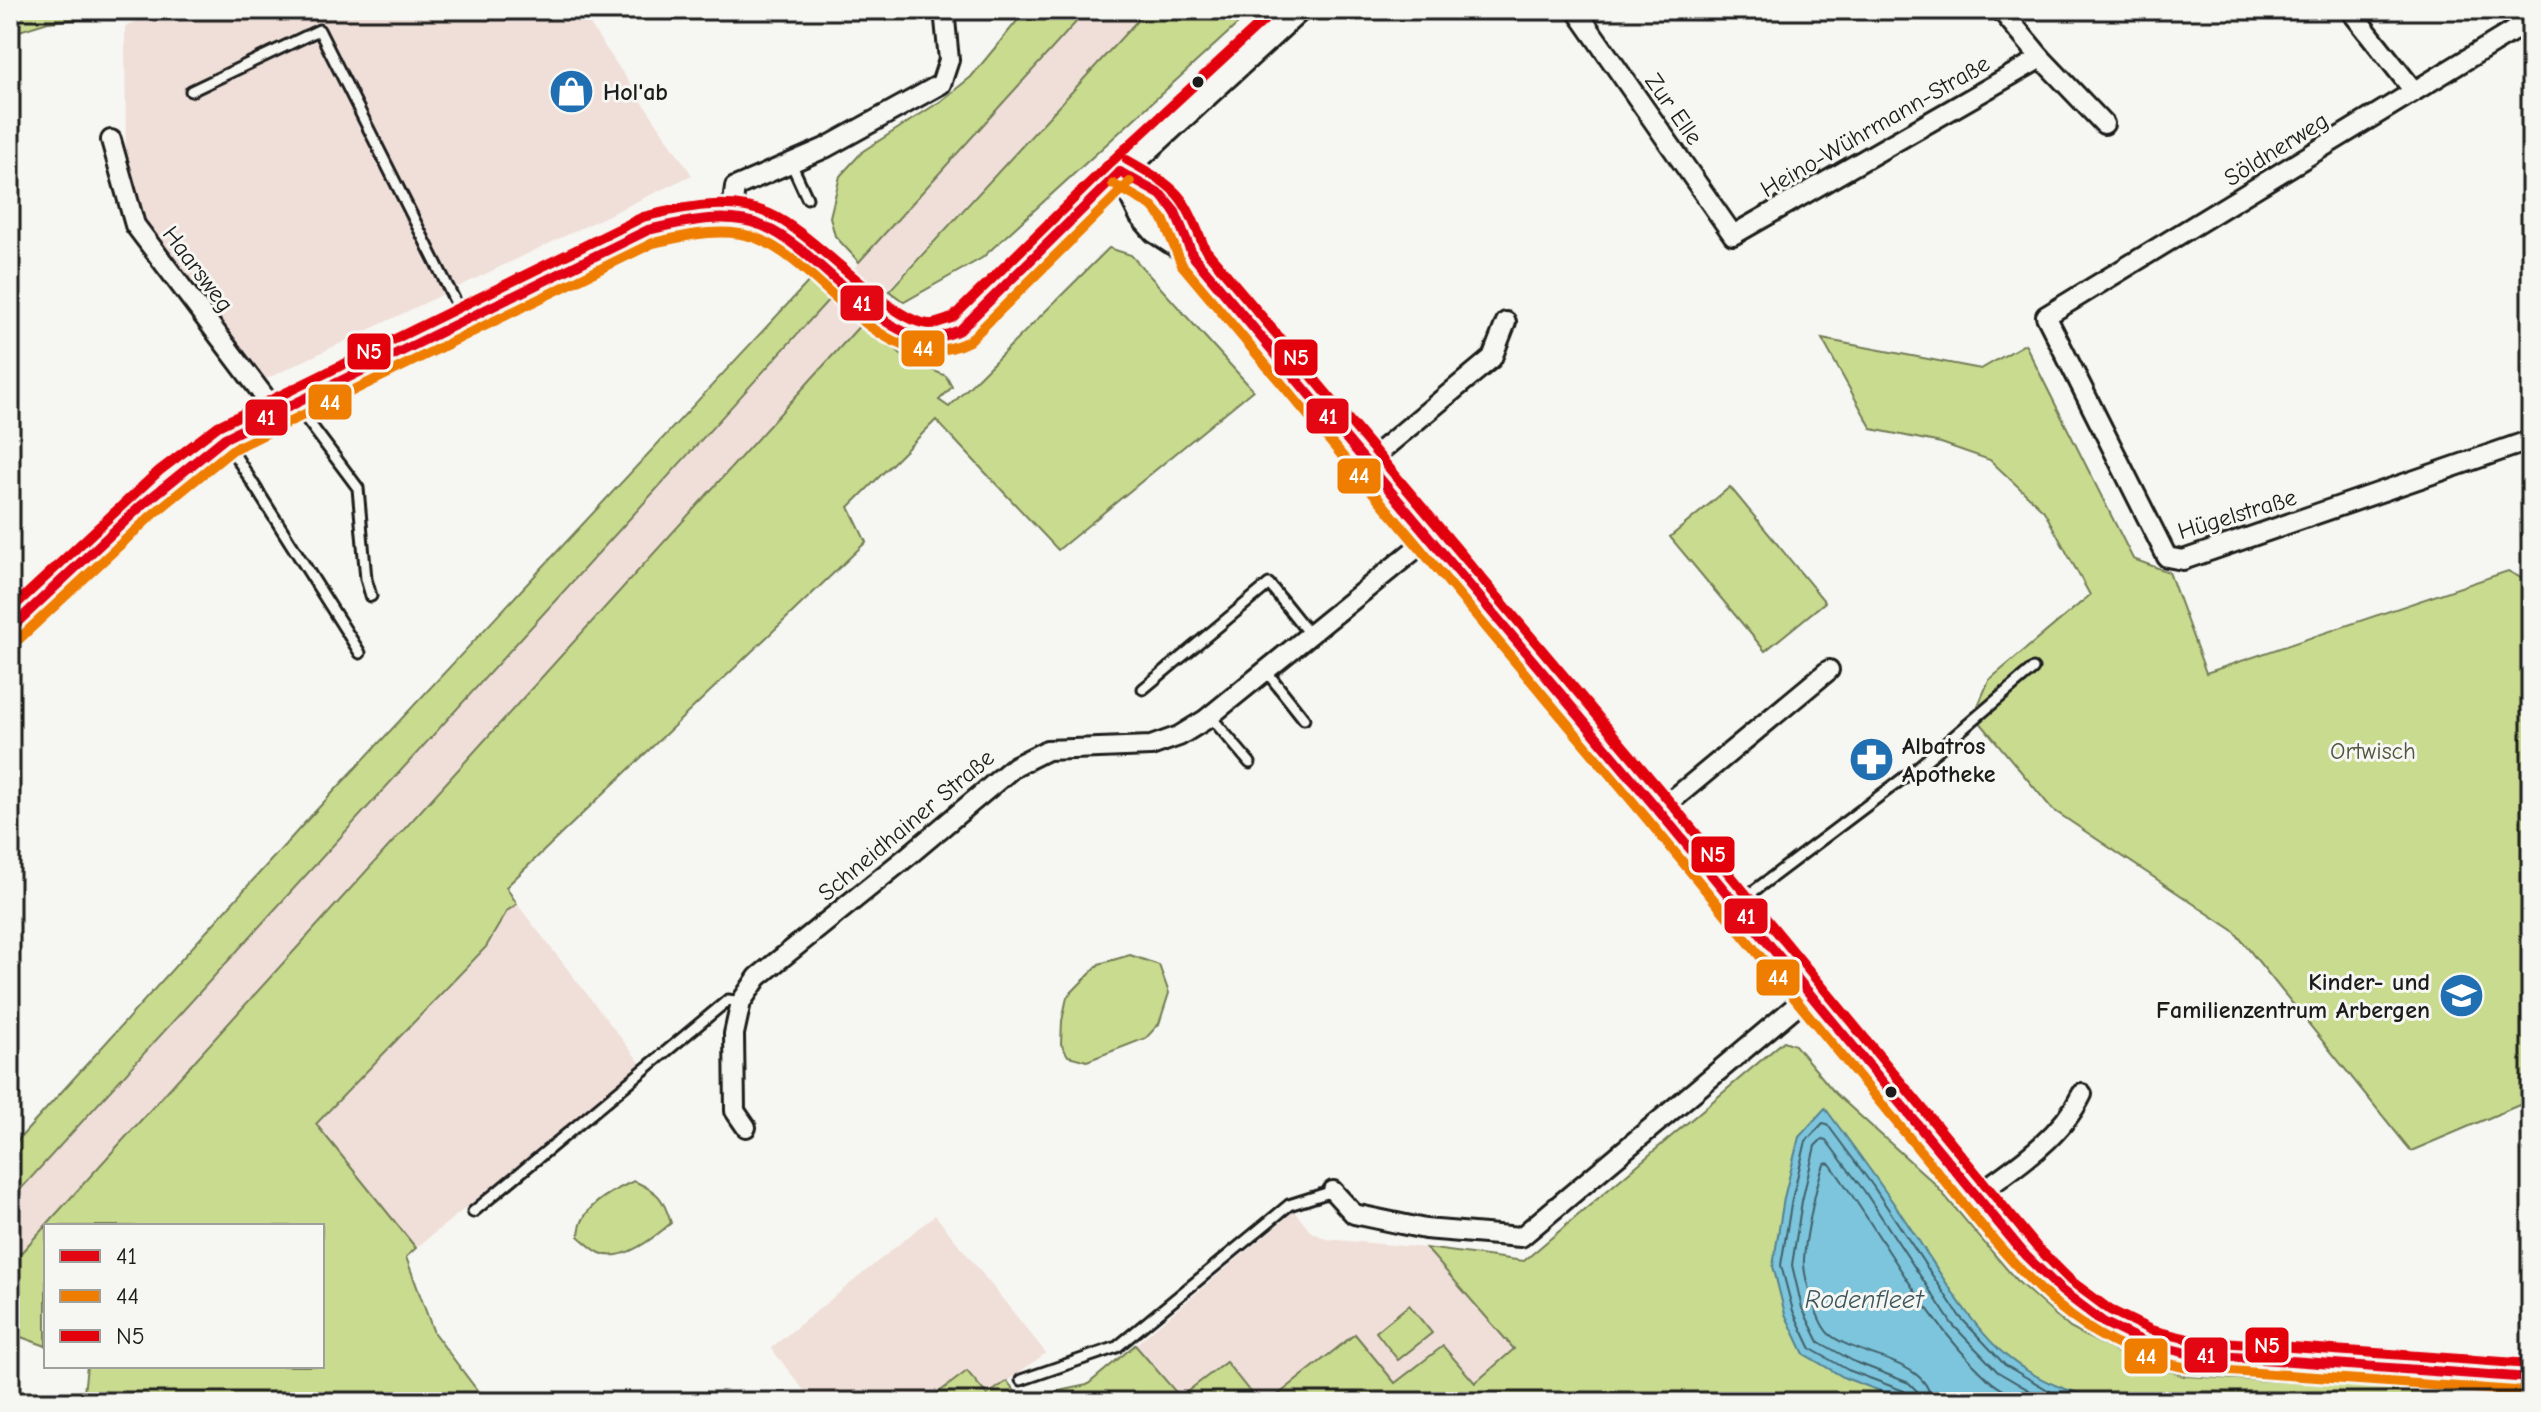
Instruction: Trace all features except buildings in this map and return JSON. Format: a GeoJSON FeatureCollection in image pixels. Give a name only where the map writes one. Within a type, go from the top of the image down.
{"type":"FeatureCollection","features":[{"type":"Feature","properties":{"kind":"main road"},"geometry":{"type":"LineString","coordinates":[[10,629],[187,464],[225,438],[648,230],[684,221],[731,219],[762,225],[828,269],[884,318],[908,332],[924,338],[960,330],[1120,172],[1296,10]]}},
{"type":"Feature","properties":{"kind":"street"},"geometry":{"type":"LineString","coordinates":[[731,219],[735,187],[825,148],[941,84],[949,60],[944,10]]}},
{"type":"Feature","properties":{"kind":"street","name":"Zur Elle"},"geometry":{"type":"LineString","coordinates":[[1576,10],[1733,235]]}},
{"type":"Feature","properties":{"kind":"street"},"geometry":{"type":"LineString","coordinates":[[2001,10],[2041,58],[2104,124]]}},
{"type":"Feature","properties":{"kind":"street"},"geometry":{"type":"LineString","coordinates":[[2350,10],[2414,91]]}},
{"type":"Feature","properties":{"kind":"street","name":"Söldnerweg"},"geometry":{"type":"LineString","coordinates":[[2046,316],[2531,20]]}},
{"type":"Feature","properties":{"kind":"street","name":"Heino-Wührmann-Straße"},"geometry":{"type":"LineString","coordinates":[[1733,235],[2041,58]]}},
{"type":"Feature","properties":{"kind":"street","name":"Haarsweg"},"geometry":{"type":"LineString","coordinates":[[111,140],[135,225],[286,408]]}},
{"type":"Feature","properties":{"kind":"street"},"geometry":{"type":"LineString","coordinates":[[1120,172],[1161,195],[1175,212],[1193,256],[2054,1287],[2127,1336],[2158,1347],[2218,1357],[2531,1378]]}},
{"type":"Feature","properties":{"kind":"street","name":"Hügelstraße"},"geometry":{"type":"LineString","coordinates":[[2046,316],[2167,557],[2183,560],[2531,440]]}},
{"type":"Feature","properties":{"kind":"street"},"geometry":{"type":"LineString","coordinates":[[1367,462],[1492,358],[1506,322]]}},
{"type":"Feature","properties":{"kind":"street","name":"Schneidhainer Straße"},"geometry":{"type":"LineString","coordinates":[[746,1127],[735,1111],[734,1034],[741,1002],[758,977],[1015,766],[1047,750],[1151,746],[1179,736],[1210,716],[1429,538]]}},
{"type":"Feature","properties":{"kind":"street"},"geometry":{"type":"LineString","coordinates":[[1659,811],[1829,670]]}},
{"type":"Feature","properties":{"kind":"street"},"geometry":{"type":"LineString","coordinates":[[1333,1191],[1354,1214],[1425,1229],[1521,1237],[1809,995]]}},
{"type":"Feature","properties":{"kind":"street"},"geometry":{"type":"LineString","coordinates":[[1975,1196],[2031,1155],[2073,1114],[2082,1094]]}},
{"type":"Feature","properties":{"kind":"lane"},"geometry":{"type":"LineString","coordinates":[[191,91],[319,30],[464,319]]}},
{"type":"Feature","properties":{"kind":"lane"},"geometry":{"type":"LineString","coordinates":[[791,163],[807,198]]}},
{"type":"Feature","properties":{"kind":"lane"},"geometry":{"type":"LineString","coordinates":[[286,408],[358,488],[366,579],[371,596]]}},
{"type":"Feature","properties":{"kind":"lane"},"geometry":{"type":"LineString","coordinates":[[225,438],[360,653]]}},
{"type":"Feature","properties":{"kind":"lane"},"geometry":{"type":"LineString","coordinates":[[1143,689],[1269,584],[1310,635]]}},
{"type":"Feature","properties":{"kind":"lane"},"geometry":{"type":"LineString","coordinates":[[1735,905],[1918,767],[2033,669]]}},
{"type":"Feature","properties":{"kind":"lane"},"geometry":{"type":"LineString","coordinates":[[1266,671],[1304,719]]}},
{"type":"Feature","properties":{"kind":"lane"},"geometry":{"type":"LineString","coordinates":[[1210,716],[1250,763]]}},
{"type":"Feature","properties":{"kind":"lane"},"geometry":{"type":"LineString","coordinates":[[473,1212],[728,1000],[741,1002]]}},
{"type":"Feature","properties":{"kind":"lane"},"geometry":{"type":"LineString","coordinates":[[1021,1380],[1117,1347],[1289,1205],[1333,1191]]}},
{"type":"Feature","properties":{"kind":"shaded area"},"geometry":{"type":"Polygon","coordinates":[[[160,10],[580,10],[692,175],[266,379],[143,225],[126,169],[125,27],[160,10]]]}},
{"type":"Feature","properties":{"kind":"shaded area"},"geometry":{"type":"Polygon","coordinates":[[[1087,10],[1147,10],[882,296],[852,270],[1087,10]]]}},
{"type":"Feature","properties":{"kind":"shaded area"},"geometry":{"type":"Polygon","coordinates":[[[831,297],[863,322],[10,1265],[10,1201],[831,297]]]}},
{"type":"Feature","properties":{"kind":"shaded area"},"geometry":{"type":"Polygon","coordinates":[[[517,904],[642,1065],[416,1248],[316,1125],[486,947],[507,911],[517,904]]]}},
{"type":"Feature","properties":{"kind":"shaded area"},"geometry":{"type":"Polygon","coordinates":[[[1294,1211],[1310,1231],[1326,1239],[1426,1248],[1514,1349],[1475,1383],[1443,1346],[1395,1384],[1354,1335],[1269,1402],[1258,1402],[1226,1362],[1181,1397],[1135,1345],[1294,1211]]]}},
{"type":"Feature","properties":{"kind":"shaded area"},"geometry":{"type":"Polygon","coordinates":[[[935,1215],[1046,1353],[988,1395],[967,1371],[926,1402],[813,1402],[771,1348],[935,1215]]]}},
{"type":"Feature","properties":{"kind":"green space"},"geometry":{"type":"Polygon","coordinates":[[[10,10],[133,10],[111,16],[48,22],[10,34],[10,10]]]}},
{"type":"Feature","properties":{"kind":"green space"},"geometry":{"type":"Polygon","coordinates":[[[1026,10],[1087,10],[859,262],[835,236],[830,217],[840,176],[863,151],[941,101],[971,77],[1026,10]]]}},
{"type":"Feature","properties":{"kind":"green space"},"geometry":{"type":"Polygon","coordinates":[[[1147,10],[1253,10],[982,258],[904,302],[889,291],[1147,10]]]}},
{"type":"Feature","properties":{"kind":"green space"},"geometry":{"type":"Polygon","coordinates":[[[1109,248],[1131,255],[1253,390],[1058,550],[936,420],[849,507],[866,542],[506,887],[517,904],[507,911],[486,947],[316,1124],[416,1248],[406,1257],[434,1333],[486,1402],[83,1402],[87,1368],[324,1368],[324,1224],[47,1224],[863,322],[907,359],[946,376],[952,387],[939,400],[949,407],[1109,248]]]}},
{"type":"Feature","properties":{"kind":"green space"},"geometry":{"type":"Polygon","coordinates":[[[812,278],[831,297],[10,1201],[10,1149],[310,817],[812,278]]]}},
{"type":"Feature","properties":{"kind":"green space","name":"Ortwisch"},"geometry":{"type":"Polygon","coordinates":[[[1822,339],[1981,369],[2025,344],[2133,559],[2169,572],[2206,673],[2508,571],[2531,583],[2531,1100],[2411,1151],[2234,931],[2052,809],[1974,715],[1989,680],[2090,595],[2044,511],[1990,460],[1941,443],[1872,429],[1822,339]]]}},
{"type":"Feature","properties":{"kind":"green space"},"geometry":{"type":"Polygon","coordinates":[[[1730,487],[1825,602],[1765,651],[1670,537],[1730,487]]]}},
{"type":"Feature","properties":{"kind":"green space"},"geometry":{"type":"Polygon","coordinates":[[[1130,955],[1159,965],[1169,993],[1159,1024],[1146,1038],[1087,1061],[1068,1056],[1061,1044],[1067,997],[1099,964],[1130,955]]]}},
{"type":"Feature","properties":{"kind":"green space"},"geometry":{"type":"Polygon","coordinates":[[[1784,1041],[1795,1045],[1835,1093],[1933,1182],[2016,1280],[2070,1328],[2122,1355],[2184,1376],[2531,1396],[2531,1402],[1269,1402],[1355,1334],[1395,1383],[1443,1346],[1475,1383],[1514,1349],[1426,1248],[1524,1261],[1784,1041]]]}},
{"type":"Feature","properties":{"kind":"green space"},"geometry":{"type":"Polygon","coordinates":[[[634,1181],[658,1196],[671,1223],[628,1252],[618,1255],[600,1253],[579,1237],[584,1217],[606,1196],[634,1181]]]}},
{"type":"Feature","properties":{"kind":"green space"},"geometry":{"type":"Polygon","coordinates":[[[44,1227],[44,1345],[21,1337],[10,1349],[10,1265],[44,1227]]]}},
{"type":"Feature","properties":{"kind":"green space"},"geometry":{"type":"Polygon","coordinates":[[[1409,1305],[1432,1333],[1398,1360],[1376,1332],[1409,1305]]]}},
{"type":"Feature","properties":{"kind":"green space"},"geometry":{"type":"Polygon","coordinates":[[[1135,1345],[1180,1397],[1226,1362],[1258,1402],[926,1402],[967,1371],[987,1395],[1007,1381],[1021,1399],[1087,1385],[1135,1345]]]}},
{"type":"Feature","properties":{"kind":"water","name":"Rodenfleet"},"geometry":{"type":"Polygon","coordinates":[[[1825,1108],[1892,1200],[1957,1299],[1995,1346],[2022,1368],[2051,1383],[2096,1398],[2128,1402],[1910,1402],[1845,1378],[1804,1354],[1785,1314],[1773,1266],[1784,1198],[1799,1137],[1825,1108]]]}},
{"type":"Feature","properties":{"kind":"transit line","name":"N5"},"geometry":{"type":"LineString","coordinates":[[10,610],[159,471],[218,426],[643,217],[706,205],[755,209],[788,224],[874,294],[913,320],[929,324],[952,318],[1111,162],[1275,10]]}},
{"type":"Feature","properties":{"kind":"transit line","name":"N5"},"geometry":{"type":"LineString","coordinates":[[1127,160],[1177,194],[1191,215],[1205,249],[1670,802],[2036,1246],[2071,1281],[2110,1310],[2151,1330],[2193,1340],[2531,1364]]}},
{"type":"Feature","properties":{"kind":"transit line","name":"41"},"geometry":{"type":"LineString","coordinates":[[1120,172],[1161,195],[1175,212],[1193,256],[1659,811],[2026,1256],[2062,1291],[2103,1322],[2146,1343],[2191,1354],[2531,1378]]}},
{"type":"Feature","properties":{"kind":"transit line","name":"41"},"geometry":{"type":"LineString","coordinates":[[10,629],[141,506],[225,438],[648,230],[691,221],[720,219],[735,219],[763,226],[804,252],[884,320],[904,332],[933,338],[960,330],[1120,172]]}},
{"type":"Feature","properties":{"kind":"transit line","name":"44"},"geometry":{"type":"LineString","coordinates":[[19,639],[151,516],[232,450],[653,243],[717,232],[756,238],[782,252],[883,335],[909,347],[938,350],[969,341],[1130,182]]}},
{"type":"Feature","properties":{"kind":"transit line","name":"44"},"geometry":{"type":"LineString","coordinates":[[1113,184],[1152,206],[1163,219],[1182,265],[1648,820],[1981,1225],[2048,1297],[2096,1333],[2124,1348],[2188,1368],[2530,1392]]}},
{"type":"Feature","properties":{"kind":"place","name":"Hol'ab"},"geometry":{"type":"Point","coordinates":[572,92]}},
{"type":"Feature","properties":{"kind":"place","name":"Albatros Apotheke"},"geometry":{"type":"Point","coordinates":[1871,760]}},
{"type":"Feature","properties":{"kind":"place","name":"Kinder- und Familienzentrum Arbergen"},"geometry":{"type":"Point","coordinates":[2461,996]}}]}
